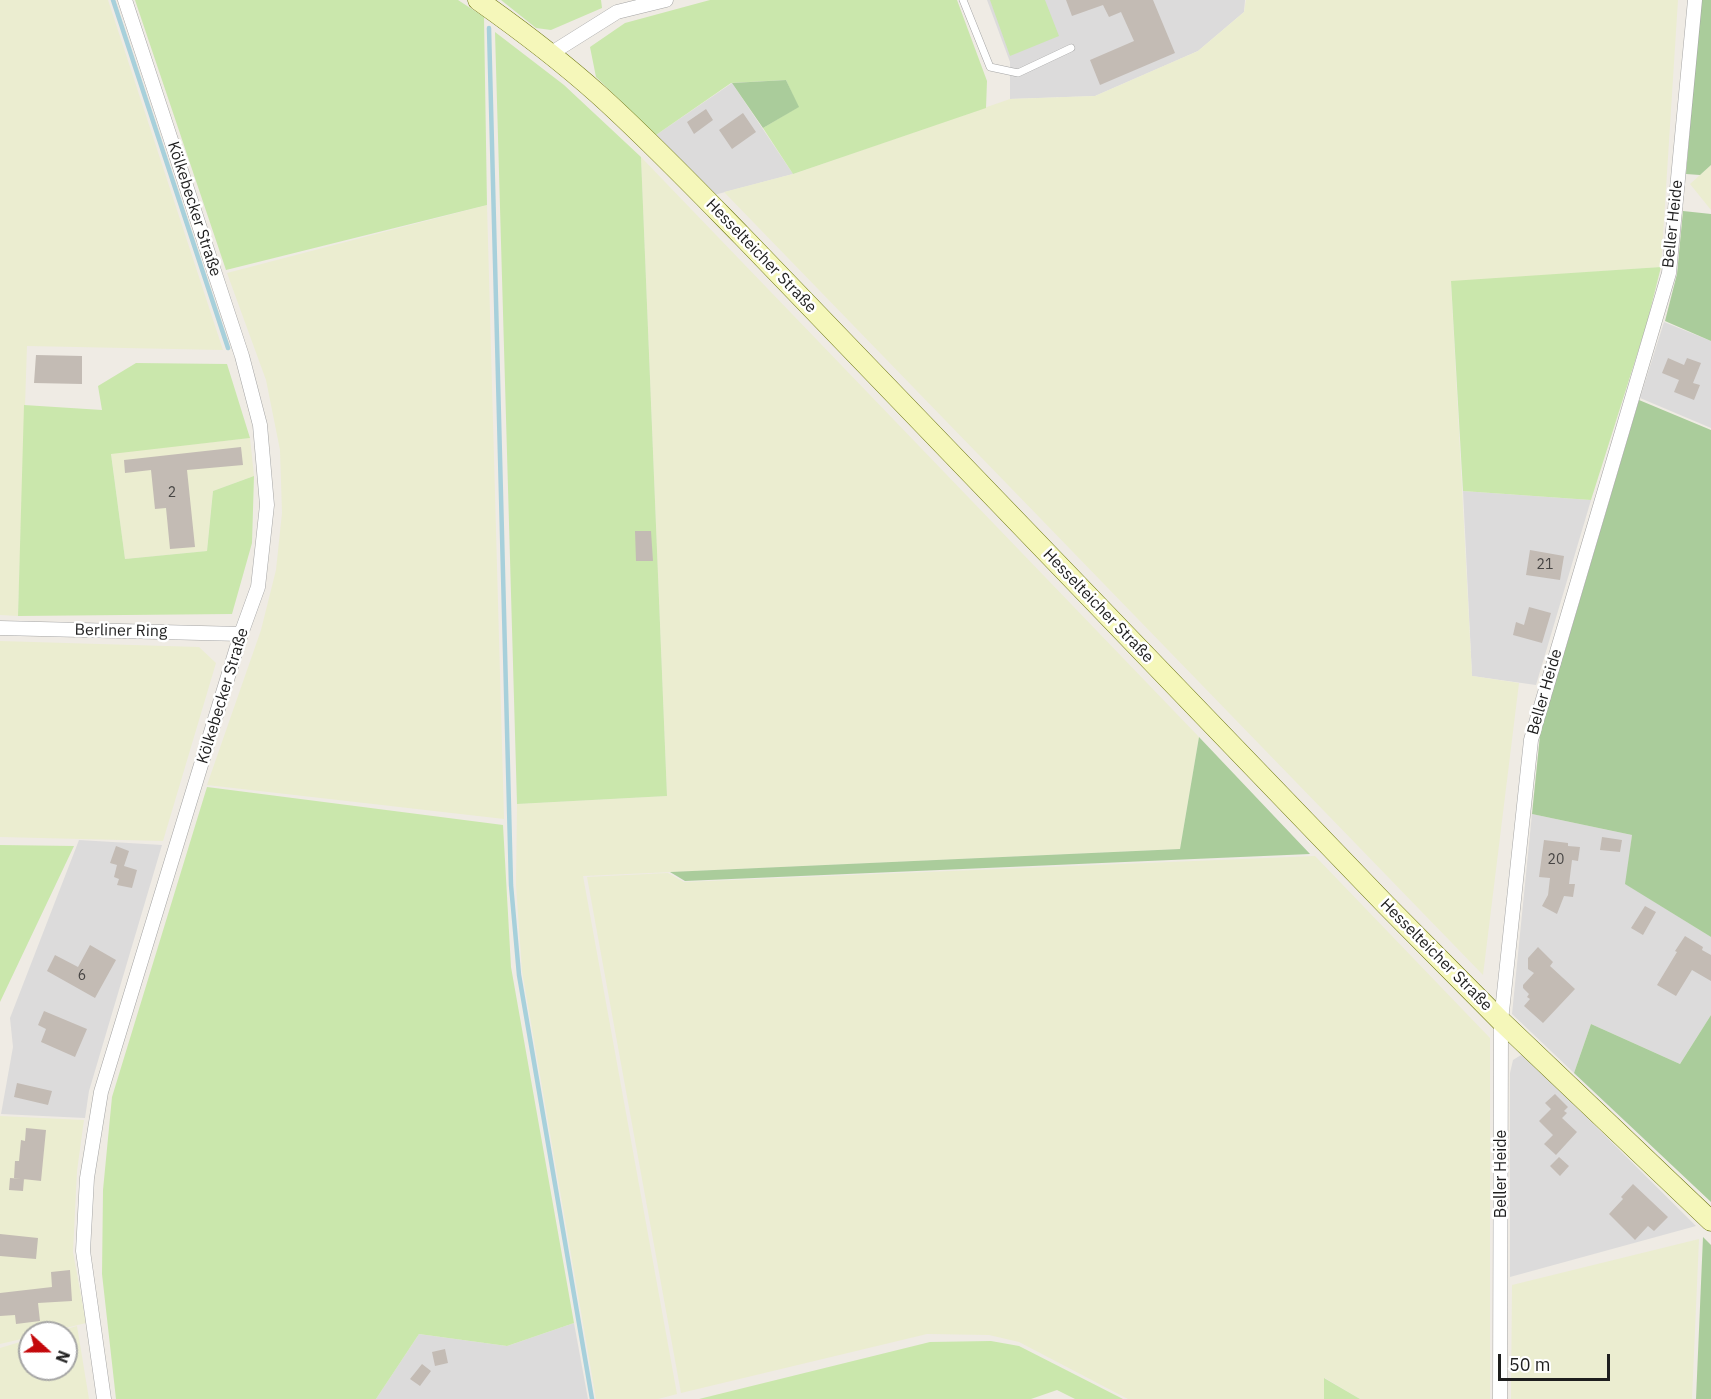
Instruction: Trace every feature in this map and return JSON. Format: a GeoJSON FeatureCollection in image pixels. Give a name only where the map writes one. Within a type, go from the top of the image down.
{"type":"FeatureCollection","features":[{"type":"Feature","properties":{"kind":"street","name":"Kölkebecker Straße"},"geometry":{"type":"LineString","coordinates":[[104,1399],[83,1251],[87,1178],[101,1092],[258,587],[267,505],[260,425],[242,356],[125,0]]}},
{"type":"Feature","properties":{"kind":"street","name":"Hesselteicher Straße"},"geometry":{"type":"LineString","coordinates":[[478,0],[550,54],[614,108],[718,212],[1501,1021],[1711,1221]]}},
{"type":"Feature","properties":{"kind":"street"},"geometry":{"type":"LineString","coordinates":[[550,54],[616,6],[666,0]]}},
{"type":"Feature","properties":{"kind":"street","name":"Beller Heide"},"geometry":{"type":"LineString","coordinates":[[1500,1399],[1501,1021],[1531,740],[1669,273],[1695,0]]}},
{"type":"Feature","properties":{"kind":"street","name":"Berliner Ring"},"geometry":{"type":"LineString","coordinates":[[0,628],[242,634]]}},
{"type":"Feature","properties":{"kind":"lane"},"geometry":{"type":"LineString","coordinates":[[963,0],[990,67],[1018,73],[1071,48]]}},
{"type":"Feature","properties":{"kind":"shaded area"},"geometry":{"type":"Polygon","coordinates":[[[987,0],[1245,0],[1244,12],[1198,51],[1095,96],[1010,99],[1010,62],[987,0]]]}},
{"type":"Feature","properties":{"kind":"shaded area"},"geometry":{"type":"Polygon","coordinates":[[[732,83],[793,174],[714,195],[656,135],[732,83]]]}},
{"type":"Feature","properties":{"kind":"shaded area"},"geometry":{"type":"Polygon","coordinates":[[[1664,322],[1711,341],[1711,428],[1640,398],[1664,322]]]}},
{"type":"Feature","properties":{"kind":"shaded area"},"geometry":{"type":"Polygon","coordinates":[[[1463,491],[1591,500],[1536,685],[1472,676],[1463,491]]]}},
{"type":"Feature","properties":{"kind":"shaded area"},"geometry":{"type":"Polygon","coordinates":[[[1532,814],[1632,835],[1626,884],[1711,937],[1711,1015],[1680,1064],[1591,1024],[1574,1073],[1512,1014],[1532,814]]]}},
{"type":"Feature","properties":{"kind":"shaded area"},"geometry":{"type":"Polygon","coordinates":[[[79,840],[162,845],[89,1091],[85,1118],[1,1114],[13,1047],[10,1018],[79,840]]]}},
{"type":"Feature","properties":{"kind":"shaded area"},"geometry":{"type":"Polygon","coordinates":[[[1521,1055],[1535,1066],[1696,1226],[1510,1277],[1510,1073],[1513,1060],[1521,1055]]]}},
{"type":"Feature","properties":{"kind":"shaded area"},"geometry":{"type":"Polygon","coordinates":[[[574,1323],[588,1399],[376,1399],[419,1334],[507,1346],[574,1323]]]}},
{"type":"Feature","properties":{"kind":"green space"},"geometry":{"type":"Polygon","coordinates":[[[0,0],[108,0],[223,350],[27,346],[18,616],[0,615],[0,0]]]}},
{"type":"Feature","properties":{"kind":"green space"},"geometry":{"type":"Polygon","coordinates":[[[135,0],[458,0],[484,17],[487,205],[226,270],[135,0]]]}},
{"type":"Feature","properties":{"kind":"green space"},"geometry":{"type":"Polygon","coordinates":[[[501,0],[601,0],[602,8],[551,30],[536,28],[501,0]]]}},
{"type":"Feature","properties":{"kind":"green space"},"geometry":{"type":"Polygon","coordinates":[[[710,0],[957,0],[987,81],[986,108],[793,174],[763,128],[798,107],[786,80],[731,83],[656,135],[596,77],[590,47],[625,23],[710,0]]]}},
{"type":"Feature","properties":{"kind":"green space"},"geometry":{"type":"Polygon","coordinates":[[[990,0],[1045,0],[1059,36],[1010,56],[990,0]]]}},
{"type":"Feature","properties":{"kind":"green space"},"geometry":{"type":"Polygon","coordinates":[[[1246,0],[1678,0],[1661,267],[1451,282],[1472,676],[1519,683],[1483,975],[724,192],[793,174],[1010,99],[1095,96],[1198,51],[1244,12],[1246,0]]]}},
{"type":"Feature","properties":{"kind":"green space"},"geometry":{"type":"Polygon","coordinates":[[[1701,0],[1711,0],[1711,165],[1700,175],[1686,174],[1701,0]]]}},
{"type":"Feature","properties":{"kind":"green space"},"geometry":{"type":"Polygon","coordinates":[[[495,32],[564,85],[641,157],[667,796],[517,804],[495,32]]]}},
{"type":"Feature","properties":{"kind":"green space"},"geometry":{"type":"Polygon","coordinates":[[[786,80],[799,107],[763,128],[732,83],[786,80]]]}},
{"type":"Feature","properties":{"kind":"green space"},"geometry":{"type":"Polygon","coordinates":[[[641,157],[1199,737],[1180,849],[583,876],[677,1394],[658,1399],[596,1399],[522,971],[516,885],[517,804],[667,796],[641,157]]]}},
{"type":"Feature","properties":{"kind":"green space"},"geometry":{"type":"Polygon","coordinates":[[[1711,165],[1711,210],[1690,184],[1711,165]]]}},
{"type":"Feature","properties":{"kind":"green space"},"geometry":{"type":"Polygon","coordinates":[[[487,205],[504,819],[207,785],[261,630],[276,570],[282,513],[280,450],[266,380],[227,273],[487,205]]]}},
{"type":"Feature","properties":{"kind":"green space"},"geometry":{"type":"Polygon","coordinates":[[[1683,211],[1711,214],[1711,341],[1665,321],[1677,274],[1683,211]]]}},
{"type":"Feature","properties":{"kind":"green space"},"geometry":{"type":"Polygon","coordinates":[[[1661,267],[1647,323],[1591,500],[1463,491],[1451,281],[1661,267]]]}},
{"type":"Feature","properties":{"kind":"green space"},"geometry":{"type":"Polygon","coordinates":[[[136,363],[227,364],[250,438],[111,454],[125,559],[207,551],[213,491],[254,476],[252,543],[232,614],[18,616],[24,405],[102,410],[98,386],[136,363]]]}},
{"type":"Feature","properties":{"kind":"green space"},"geometry":{"type":"Polygon","coordinates":[[[1639,400],[1711,430],[1711,937],[1625,884],[1632,835],[1532,814],[1540,735],[1639,400]]]}},
{"type":"Feature","properties":{"kind":"green space"},"geometry":{"type":"Polygon","coordinates":[[[250,438],[254,476],[213,491],[207,551],[125,559],[111,453],[250,438]]]}},
{"type":"Feature","properties":{"kind":"green space"},"geometry":{"type":"Polygon","coordinates":[[[0,641],[199,647],[216,663],[163,841],[0,837],[0,641]]]}},
{"type":"Feature","properties":{"kind":"green space"},"geometry":{"type":"Polygon","coordinates":[[[1199,737],[1310,854],[685,881],[670,872],[1180,849],[1199,737]]]}},
{"type":"Feature","properties":{"kind":"green space"},"geometry":{"type":"Polygon","coordinates":[[[207,787],[503,825],[511,967],[574,1323],[507,1346],[419,1334],[376,1399],[116,1399],[102,1274],[103,1190],[112,1097],[207,787]]]}},
{"type":"Feature","properties":{"kind":"green space"},"geometry":{"type":"Polygon","coordinates":[[[0,845],[74,846],[0,1002],[0,845]]]}},
{"type":"Feature","properties":{"kind":"green space"},"geometry":{"type":"Polygon","coordinates":[[[1315,856],[1490,1038],[1490,1399],[1360,1399],[1325,1378],[1324,1399],[1128,1399],[1019,1342],[989,1335],[927,1334],[681,1393],[587,877],[668,873],[684,882],[1315,856]]]}},
{"type":"Feature","properties":{"kind":"green space"},"geometry":{"type":"Polygon","coordinates":[[[1711,1015],[1711,1202],[1574,1073],[1591,1024],[1680,1064],[1711,1015]]]}},
{"type":"Feature","properties":{"kind":"green space"},"geometry":{"type":"Polygon","coordinates":[[[0,1116],[84,1120],[77,1171],[73,1252],[86,1323],[78,1325],[78,1321],[18,1321],[18,1340],[0,1344],[0,1116]]]}},
{"type":"Feature","properties":{"kind":"green space"},"geometry":{"type":"Polygon","coordinates":[[[1703,1237],[1711,1245],[1711,1399],[1696,1399],[1703,1237]]]}},
{"type":"Feature","properties":{"kind":"green space"},"geometry":{"type":"Polygon","coordinates":[[[1699,1239],[1692,1399],[1511,1399],[1512,1285],[1699,1239]]]}},
{"type":"Feature","properties":{"kind":"green space"},"geometry":{"type":"Polygon","coordinates":[[[78,1332],[89,1399],[0,1399],[0,1348],[18,1343],[18,1381],[78,1381],[78,1332]]]}},
{"type":"Feature","properties":{"kind":"green space"},"geometry":{"type":"Polygon","coordinates":[[[991,1341],[1019,1346],[1123,1399],[1075,1399],[1057,1390],[1031,1399],[699,1399],[930,1342],[991,1341]]]}},
{"type":"Feature","properties":{"kind":"green space"},"geometry":{"type":"Polygon","coordinates":[[[1324,1378],[1360,1399],[1324,1399],[1324,1378]]]}},
{"type":"Feature","properties":{"kind":"building"},"geometry":{"type":"Polygon","coordinates":[[[1066,0],[1153,0],[1175,53],[1100,85],[1090,60],[1134,41],[1121,12],[1109,17],[1103,5],[1072,16],[1066,0]]]}},
{"type":"Feature","properties":{"kind":"building"},"geometry":{"type":"Polygon","coordinates":[[[706,109],[713,120],[694,134],[687,122],[706,109]]]}},
{"type":"Feature","properties":{"kind":"building"},"geometry":{"type":"Polygon","coordinates":[[[743,113],[756,132],[732,149],[719,130],[743,113]]]}},
{"type":"Feature","properties":{"kind":"building"},"geometry":{"type":"Polygon","coordinates":[[[36,355],[82,356],[82,384],[34,383],[36,355]]]}},
{"type":"Feature","properties":{"kind":"building"},"geometry":{"type":"Polygon","coordinates":[[[1668,358],[1684,365],[1687,358],[1701,363],[1693,383],[1700,385],[1694,400],[1674,392],[1679,380],[1662,373],[1668,358]]]}},
{"type":"Feature","properties":{"kind":"building"},"geometry":{"type":"Polygon","coordinates":[[[241,447],[243,465],[187,470],[195,547],[170,549],[166,508],[155,509],[151,470],[125,473],[124,460],[241,447]]]}},
{"type":"Feature","properties":{"kind":"building"},"geometry":{"type":"Polygon","coordinates":[[[635,531],[651,531],[653,561],[636,561],[635,531]]]}},
{"type":"Feature","properties":{"kind":"building"},"geometry":{"type":"Polygon","coordinates":[[[1530,550],[1564,556],[1560,580],[1526,575],[1530,550]]]}},
{"type":"Feature","properties":{"kind":"building"},"geometry":{"type":"Polygon","coordinates":[[[1529,607],[1551,613],[1542,643],[1513,635],[1516,622],[1524,625],[1529,607]]]}},
{"type":"Feature","properties":{"kind":"building"},"geometry":{"type":"Polygon","coordinates":[[[1602,837],[1622,840],[1620,852],[1600,850],[1602,837]]]}},
{"type":"Feature","properties":{"kind":"building"},"geometry":{"type":"Polygon","coordinates":[[[1544,840],[1580,847],[1578,861],[1572,860],[1569,884],[1575,884],[1573,897],[1564,896],[1557,914],[1542,906],[1548,895],[1550,878],[1539,877],[1544,840]]]}},
{"type":"Feature","properties":{"kind":"building"},"geometry":{"type":"Polygon","coordinates":[[[116,846],[129,851],[124,866],[137,870],[132,888],[117,885],[119,879],[114,877],[117,865],[110,863],[116,846]]]}},
{"type":"Feature","properties":{"kind":"building"},"geometry":{"type":"Polygon","coordinates":[[[1645,906],[1656,912],[1643,935],[1631,928],[1645,906]]]}},
{"type":"Feature","properties":{"kind":"building"},"geometry":{"type":"Polygon","coordinates":[[[1685,936],[1711,955],[1711,981],[1692,970],[1676,996],[1657,985],[1685,936]]]}},
{"type":"Feature","properties":{"kind":"building"},"geometry":{"type":"Polygon","coordinates":[[[90,945],[116,960],[95,998],[47,971],[55,955],[78,967],[90,945]]]}},
{"type":"Feature","properties":{"kind":"building"},"geometry":{"type":"Polygon","coordinates":[[[1538,947],[1553,962],[1550,966],[1575,989],[1543,1023],[1524,1006],[1530,999],[1523,985],[1534,973],[1528,969],[1528,958],[1538,947]]]}},
{"type":"Feature","properties":{"kind":"building"},"geometry":{"type":"Polygon","coordinates":[[[44,1011],[87,1029],[75,1057],[41,1042],[46,1029],[38,1025],[44,1011]]]}},
{"type":"Feature","properties":{"kind":"building"},"geometry":{"type":"Polygon","coordinates":[[[17,1083],[52,1091],[48,1105],[14,1097],[17,1083]]]}},
{"type":"Feature","properties":{"kind":"building"},"geometry":{"type":"Polygon","coordinates":[[[1555,1094],[1568,1107],[1564,1111],[1567,1113],[1562,1118],[1577,1132],[1556,1155],[1544,1144],[1553,1135],[1539,1121],[1551,1109],[1545,1103],[1555,1094]]]}},
{"type":"Feature","properties":{"kind":"building"},"geometry":{"type":"Polygon","coordinates":[[[26,1128],[46,1130],[41,1181],[14,1178],[15,1161],[19,1161],[21,1140],[25,1141],[26,1128]]]}},
{"type":"Feature","properties":{"kind":"building"},"geometry":{"type":"Polygon","coordinates":[[[1559,1157],[1569,1166],[1560,1176],[1550,1166],[1559,1157]]]}},
{"type":"Feature","properties":{"kind":"building"},"geometry":{"type":"Polygon","coordinates":[[[10,1178],[24,1179],[23,1191],[9,1190],[10,1178]]]}},
{"type":"Feature","properties":{"kind":"building"},"geometry":{"type":"Polygon","coordinates":[[[1633,1184],[1668,1217],[1654,1231],[1648,1226],[1635,1240],[1609,1214],[1633,1184]]]}},
{"type":"Feature","properties":{"kind":"building"},"geometry":{"type":"Polygon","coordinates":[[[0,1234],[38,1238],[36,1259],[0,1256],[0,1234]]]}},
{"type":"Feature","properties":{"kind":"building"},"geometry":{"type":"Polygon","coordinates":[[[70,1270],[72,1301],[38,1303],[40,1321],[18,1321],[16,1324],[15,1315],[0,1316],[0,1293],[52,1287],[51,1272],[70,1270]]]}},
{"type":"Feature","properties":{"kind":"building"},"geometry":{"type":"Polygon","coordinates":[[[445,1349],[448,1363],[435,1366],[432,1352],[445,1349]]]}},
{"type":"Feature","properties":{"kind":"building"},"geometry":{"type":"Polygon","coordinates":[[[422,1364],[431,1371],[420,1386],[410,1379],[422,1364]]]}},
{"type":"Feature","properties":{"kind":"waterway"},"geometry":{"type":"LineString","coordinates":[[113,0],[228,348]]}},
{"type":"Feature","properties":{"kind":"waterway"},"geometry":{"type":"LineString","coordinates":[[489,28],[511,885],[519,975],[592,1399]]}}]}
